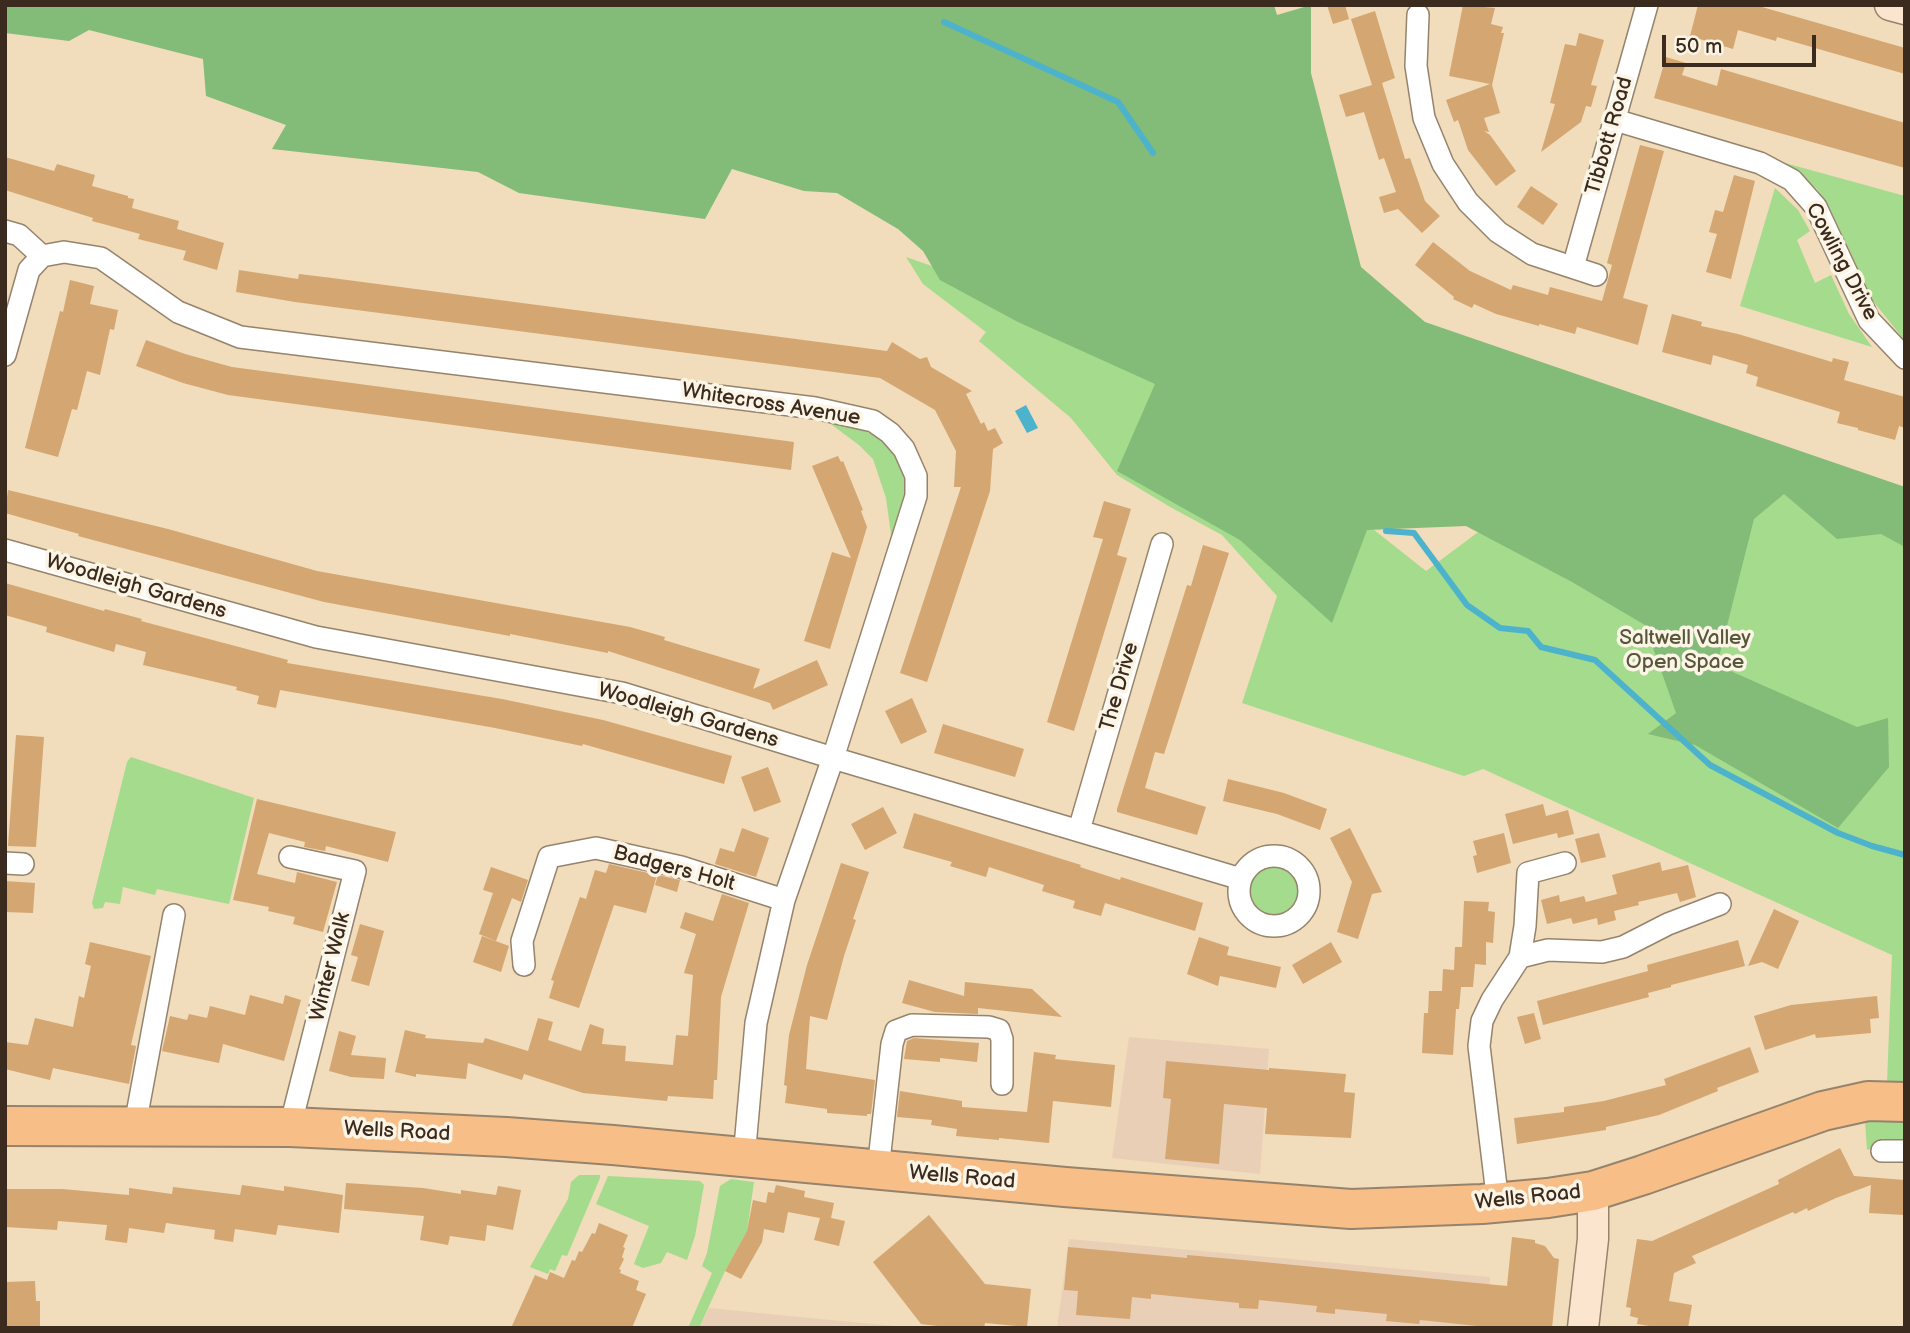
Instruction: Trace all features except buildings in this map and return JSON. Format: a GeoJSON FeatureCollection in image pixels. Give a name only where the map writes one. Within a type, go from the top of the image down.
{"type":"FeatureCollection","features":[{"type":"Feature","properties":{"kind":"highway","name":"Wells Road"},"geometry":{"type":"LineString","coordinates":[[5,1126],[290,1127],[587,1143],[1351,1209],[1498,1203],[1593,1191],[1823,1111],[1868,1101],[1905,1101]]}},
{"type":"Feature","properties":{"kind":"street","name":"Tibbott Road"},"geometry":{"type":"LineString","coordinates":[[1573,267],[1647,5]]}},
{"type":"Feature","properties":{"kind":"street"},"geometry":{"type":"LineString","coordinates":[[1890,5],[1905,9]]}},
{"type":"Feature","properties":{"kind":"street"},"geometry":{"type":"LineString","coordinates":[[1419,15],[1416,66],[1424,118],[1443,164],[1468,202],[1498,232],[1532,254],[1596,275]]}},
{"type":"Feature","properties":{"kind":"street","name":"Cowling Drive"},"geometry":{"type":"LineString","coordinates":[[1615,120],[1760,163],[1792,180],[1816,207],[1869,320],[1905,358]]}},
{"type":"Feature","properties":{"kind":"street"},"geometry":{"type":"LineString","coordinates":[[5,231],[19,235],[42,256],[29,270],[6,350]]}},
{"type":"Feature","properties":{"kind":"street","name":"Whitecross Avenue"},"geometry":{"type":"LineString","coordinates":[[42,256],[64,252],[101,258],[178,312],[240,337],[815,408],[873,421],[890,433],[904,449],[916,476],[916,496],[784,900],[756,1023],[744,1158]]}},
{"type":"Feature","properties":{"kind":"street","name":"The Drive"},"geometry":{"type":"LineString","coordinates":[[1079,830],[1162,544]]}},
{"type":"Feature","properties":{"kind":"street","name":"Woodleigh Gardens"},"geometry":{"type":"LineString","coordinates":[[5,550],[316,637],[622,693],[1241,879]]}},
{"type":"Feature","properties":{"kind":"street","name":"Badgers Holt"},"geometry":{"type":"LineString","coordinates":[[524,965],[522,941],[550,857],[596,849],[681,867],[784,900]]}},
{"type":"Feature","properties":{"kind":"street","name":"Winter Walk"},"geometry":{"type":"LineString","coordinates":[[290,857],[355,871],[290,1127]]}},
{"type":"Feature","properties":{"kind":"street"},"geometry":{"type":"LineString","coordinates":[[1498,1203],[1479,1045],[1482,1021],[1492,1000],[1520,957],[1528,873],[1565,863]]}},
{"type":"Feature","properties":{"kind":"street"},"geometry":{"type":"LineString","coordinates":[[1520,957],[1548,950],[1602,952],[1623,947],[1668,924],[1720,904]]}},
{"type":"Feature","properties":{"kind":"street"},"geometry":{"type":"LineString","coordinates":[[135,1125],[174,915]]}},
{"type":"Feature","properties":{"kind":"street"},"geometry":{"type":"LineString","coordinates":[[878,1170],[892,1044],[896,1031],[912,1025],[989,1027],[999,1030],[1002,1039],[1002,1084]]}},
{"type":"Feature","properties":{"kind":"street"},"geometry":{"type":"LineString","coordinates":[[1882,1151],[1905,1151]]}},
{"type":"Feature","properties":{"kind":"street"},"geometry":{"type":"LineString","coordinates":[[1583,1328],[1592,1239],[1593,1191]]}},
{"type":"Feature","properties":{"kind":"shaded area"},"geometry":{"type":"Polygon","coordinates":[[[1129,1037],[1269,1049],[1260,1174],[1112,1158],[1129,1037]]]}},
{"type":"Feature","properties":{"kind":"shaded area"},"geometry":{"type":"Polygon","coordinates":[[[1069,1239],[1490,1277],[1485,1328],[1057,1328],[1069,1239]]]}},
{"type":"Feature","properties":{"kind":"shaded area"},"geometry":{"type":"Polygon","coordinates":[[[709,1308],[810,1318],[917,1328],[699,1328],[709,1308]]]}},
{"type":"Feature","properties":{"kind":"green space"},"geometry":{"type":"Polygon","coordinates":[[[5,5],[1274,5],[1277,15],[1311,5],[1311,73],[1361,267],[1425,322],[1905,487],[1905,547],[1881,534],[1837,539],[1784,494],[1754,519],[1717,665],[1857,727],[1888,718],[1889,767],[1838,828],[1695,745],[1648,734],[1676,713],[1645,625],[1572,582],[1466,526],[1367,530],[1332,623],[1240,540],[1117,471],[1155,384],[1018,322],[940,280],[923,251],[898,229],[837,193],[804,191],[732,169],[705,219],[519,193],[478,172],[272,149],[286,125],[206,96],[203,59],[89,30],[69,41],[5,33],[5,5]]]}},
{"type":"Feature","properties":{"kind":"green space"},"geometry":{"type":"Polygon","coordinates":[[[1785,163],[1905,196],[1905,341],[1873,301],[1831,211],[1817,189],[1785,163]]]}},
{"type":"Feature","properties":{"kind":"green space"},"geometry":{"type":"Polygon","coordinates":[[[1775,188],[1798,210],[1810,231],[1797,240],[1815,283],[1831,275],[1849,314],[1872,347],[1740,306],[1775,188]]]}},
{"type":"Feature","properties":{"kind":"green space","name":"Saltwell Valley Open Space"},"geometry":{"type":"Polygon","coordinates":[[[906,257],[1048,310],[1297,469],[1426,571],[1501,515],[1686,449],[1905,530],[1905,1085],[1887,1083],[1892,955],[1483,769],[1464,776],[1242,703],[1277,596],[1222,535],[1117,475],[1071,418],[979,341],[986,332],[923,284],[906,257]]]}},
{"type":"Feature","properties":{"kind":"green space"},"geometry":{"type":"Polygon","coordinates":[[[828,422],[872,434],[889,444],[899,458],[907,486],[892,542],[886,498],[873,459],[828,422]]]}},
{"type":"Feature","properties":{"kind":"green space"},"geometry":{"type":"Polygon","coordinates":[[[131,757],[254,798],[229,904],[157,889],[155,895],[123,887],[120,904],[105,902],[103,908],[94,909],[92,903],[127,762],[131,757]]]}},
{"type":"Feature","properties":{"kind":"green space"},"geometry":{"type":"Polygon","coordinates":[[[1273,864],[1283,866],[1291,872],[1297,880],[1297,900],[1291,908],[1283,914],[1273,916],[1263,914],[1255,908],[1249,900],[1247,890],[1249,880],[1255,872],[1263,866],[1273,864]]]}},
{"type":"Feature","properties":{"kind":"green space"},"geometry":{"type":"Polygon","coordinates":[[[1865,1121],[1905,1121],[1905,1143],[1876,1146],[1867,1150],[1865,1121]]]}},
{"type":"Feature","properties":{"kind":"green space"},"geometry":{"type":"Polygon","coordinates":[[[579,1175],[600,1175],[600,1178],[567,1256],[562,1255],[555,1271],[550,1269],[548,1274],[530,1267],[568,1199],[571,1182],[579,1175]]]}},
{"type":"Feature","properties":{"kind":"green space"},"geometry":{"type":"Polygon","coordinates":[[[608,1176],[700,1181],[704,1185],[695,1236],[687,1260],[667,1252],[661,1263],[643,1268],[634,1264],[649,1226],[596,1204],[608,1176]]]}},
{"type":"Feature","properties":{"kind":"green space"},"geometry":{"type":"Polygon","coordinates":[[[731,1179],[754,1182],[747,1231],[699,1328],[688,1328],[712,1273],[702,1266],[720,1186],[731,1179]]]}},
{"type":"Feature","properties":{"kind":"water"},"geometry":{"type":"Polygon","coordinates":[[[1026,405],[1038,428],[1027,433],[1015,411],[1026,405]]]}},
{"type":"Feature","properties":{"kind":"waterway"},"geometry":{"type":"LineString","coordinates":[[944,22],[1118,102],[1153,153]]}},
{"type":"Feature","properties":{"kind":"waterway"},"geometry":{"type":"LineString","coordinates":[[1386,531],[1414,533],[1467,605],[1500,628],[1528,631],[1541,647],[1595,660],[1710,765],[1838,833],[1905,855]]}}]}
